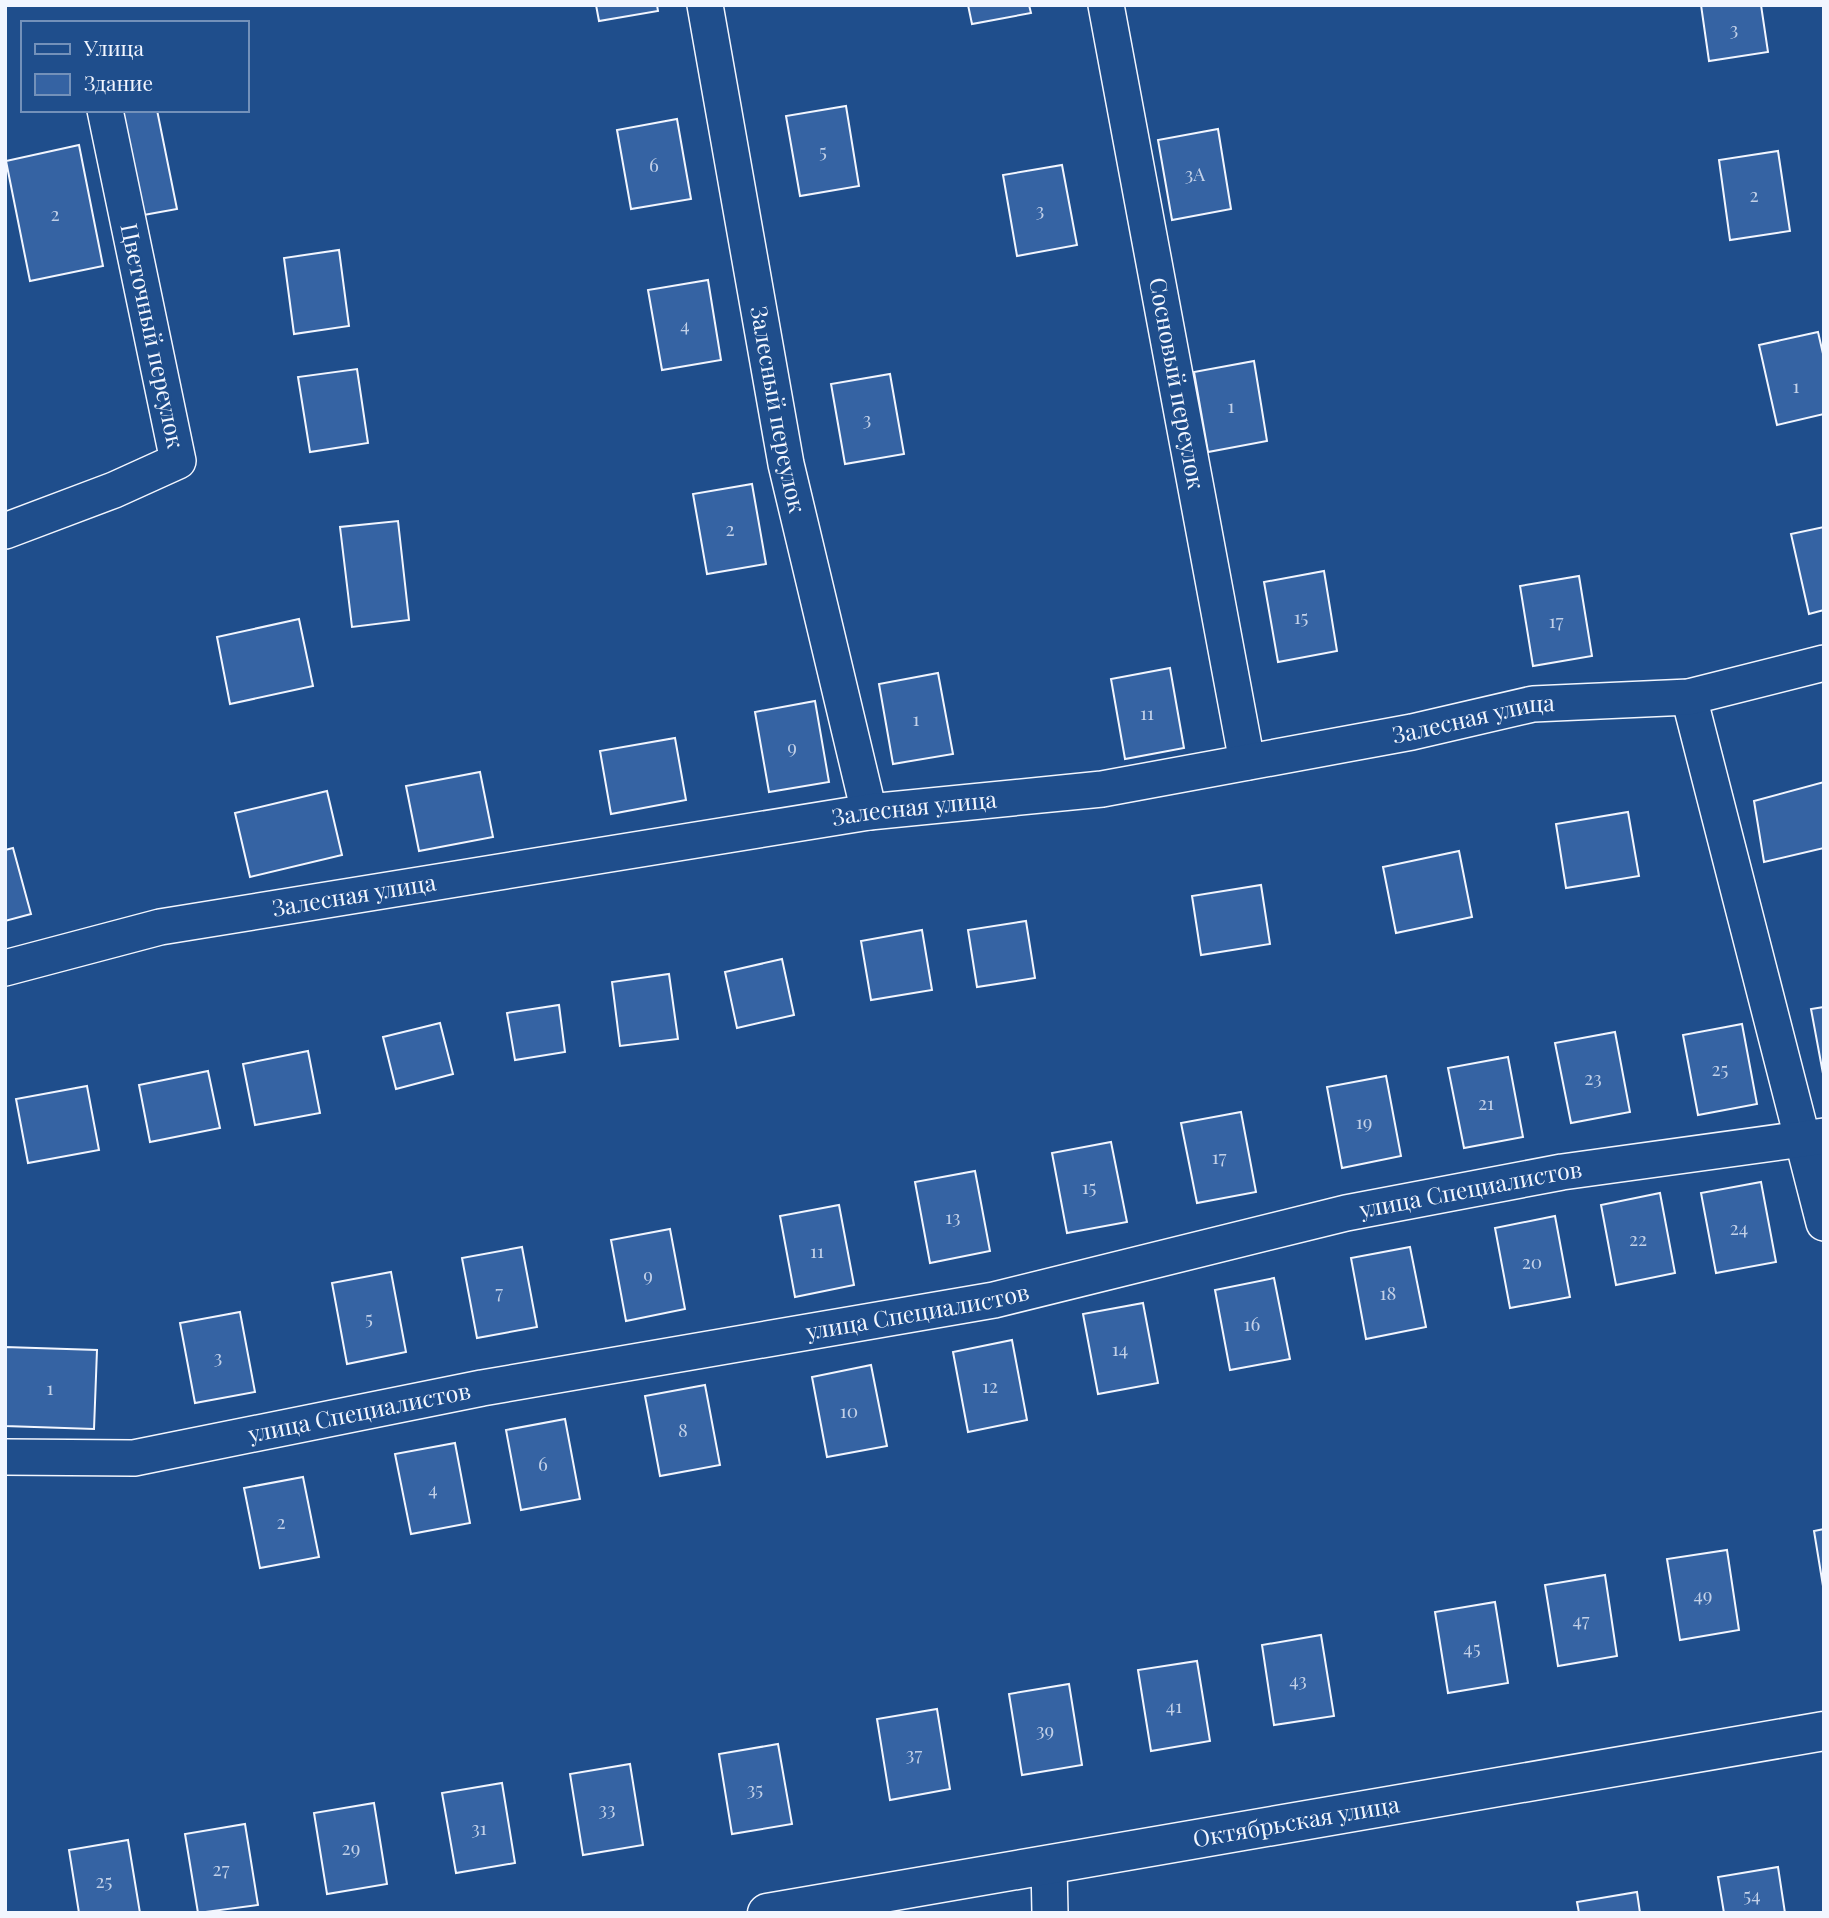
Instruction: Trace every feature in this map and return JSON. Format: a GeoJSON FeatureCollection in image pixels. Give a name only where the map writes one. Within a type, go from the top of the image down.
{"type":"FeatureCollection","features":[{"type":"Feature","properties":{"kind":"main road","name":"Октябрьская улица"},"geometry":{"type":"LineString","coordinates":[[767,1913],[1824,1731]]}},
{"type":"Feature","properties":{"kind":"street","name":"Залесный переулок"},"geometry":{"type":"LineString","coordinates":[[705,5],[786,464],[869,812]]}},
{"type":"Feature","properties":{"kind":"street","name":"Сосновый переулок"},"geometry":{"type":"LineString","coordinates":[[1106,5],[1247,762]]}},
{"type":"Feature","properties":{"kind":"street","name":"Цветочный переулок"},"geometry":{"type":"LineString","coordinates":[[5,531],[114,490],[178,461],[105,112]]}},
{"type":"Feature","properties":{"kind":"street","name":"Залесная улица"},"geometry":{"type":"LineString","coordinates":[[5,968],[160,927],[869,812],[1102,789],[1412,732],[1534,704],[1689,698],[1824,663]]}},
{"type":"Feature","properties":{"kind":"street"},"geometry":{"type":"LineString","coordinates":[[1689,698],[1813,1137],[1824,1223]]}},
{"type":"Feature","properties":{"kind":"street","name":"улица Специалистов"},"geometry":{"type":"LineString","coordinates":[[5,1457],[134,1458],[482,1388],[994,1300],[1359,1211],[1562,1172],[1813,1137]]}},
{"type":"Feature","properties":{"kind":"street"},"geometry":{"type":"LineString","coordinates":[[1049,1866],[1050,1913]]}},
{"type":"Feature","properties":{"kind":"building"},"geometry":{"type":"Polygon","coordinates":[[[596,5],[657,5],[658,11],[599,21],[596,5]]]}},
{"type":"Feature","properties":{"kind":"building"},"geometry":{"type":"Polygon","coordinates":[[[968,5],[1029,5],[1031,13],[972,24],[968,5]]]}},
{"type":"Feature","properties":{"kind":"building"},"geometry":{"type":"Polygon","coordinates":[[[1701,5],[1761,5],[1768,52],[1709,61],[1701,5]]]}},
{"type":"Feature","properties":{"kind":"building"},"geometry":{"type":"Polygon","coordinates":[[[846,106],[859,186],[800,196],[786,116],[846,106]]]}},
{"type":"Feature","properties":{"kind":"building"},"geometry":{"type":"Polygon","coordinates":[[[117,112],[157,112],[177,209],[138,216],[117,112]]]}},
{"type":"Feature","properties":{"kind":"building"},"geometry":{"type":"Polygon","coordinates":[[[677,119],[691,199],[631,209],[617,130],[677,119]]]}},
{"type":"Feature","properties":{"kind":"building"},"geometry":{"type":"Polygon","coordinates":[[[1218,129],[1231,209],[1172,220],[1158,140],[1218,129]]]}},
{"type":"Feature","properties":{"kind":"building"},"geometry":{"type":"Polygon","coordinates":[[[79,145],[103,266],[30,281],[6,161],[79,145]]]}},
{"type":"Feature","properties":{"kind":"building"},"geometry":{"type":"Polygon","coordinates":[[[1778,151],[1790,231],[1730,240],[1719,160],[1778,151]]]}},
{"type":"Feature","properties":{"kind":"building"},"geometry":{"type":"Polygon","coordinates":[[[1062,165],[1077,245],[1017,256],[1003,175],[1062,165]]]}},
{"type":"Feature","properties":{"kind":"building"},"geometry":{"type":"Polygon","coordinates":[[[339,250],[349,326],[294,334],[284,258],[339,250]]]}},
{"type":"Feature","properties":{"kind":"building"},"geometry":{"type":"Polygon","coordinates":[[[708,280],[721,360],[662,370],[648,290],[708,280]]]}},
{"type":"Feature","properties":{"kind":"building"},"geometry":{"type":"Polygon","coordinates":[[[1818,332],[1824,358],[1824,414],[1777,425],[1759,345],[1818,332]]]}},
{"type":"Feature","properties":{"kind":"building"},"geometry":{"type":"Polygon","coordinates":[[[1254,361],[1267,441],[1208,452],[1194,372],[1254,361]]]}},
{"type":"Feature","properties":{"kind":"building"},"geometry":{"type":"Polygon","coordinates":[[[357,369],[368,443],[310,452],[298,377],[357,369]]]}},
{"type":"Feature","properties":{"kind":"building"},"geometry":{"type":"Polygon","coordinates":[[[890,374],[904,454],[845,464],[831,384],[890,374]]]}},
{"type":"Feature","properties":{"kind":"building"},"geometry":{"type":"Polygon","coordinates":[[[752,484],[766,564],[707,574],[693,494],[752,484]]]}},
{"type":"Feature","properties":{"kind":"building"},"geometry":{"type":"Polygon","coordinates":[[[398,521],[409,620],[352,627],[340,527],[398,521]]]}},
{"type":"Feature","properties":{"kind":"building"},"geometry":{"type":"Polygon","coordinates":[[[1824,527],[1824,610],[1809,614],[1791,534],[1824,527]]]}},
{"type":"Feature","properties":{"kind":"building"},"geometry":{"type":"Polygon","coordinates":[[[1324,571],[1337,651],[1278,662],[1264,582],[1324,571]]]}},
{"type":"Feature","properties":{"kind":"building"},"geometry":{"type":"Polygon","coordinates":[[[1579,576],[1592,656],[1533,666],[1520,586],[1579,576]]]}},
{"type":"Feature","properties":{"kind":"building"},"geometry":{"type":"Polygon","coordinates":[[[299,619],[313,686],[230,704],[217,637],[299,619]]]}},
{"type":"Feature","properties":{"kind":"building"},"geometry":{"type":"Polygon","coordinates":[[[1170,668],[1184,748],[1125,759],[1111,679],[1170,668]]]}},
{"type":"Feature","properties":{"kind":"building"},"geometry":{"type":"Polygon","coordinates":[[[938,673],[953,754],[893,764],[879,684],[938,673]]]}},
{"type":"Feature","properties":{"kind":"building"},"geometry":{"type":"Polygon","coordinates":[[[815,701],[829,782],[769,792],[755,712],[815,701]]]}},
{"type":"Feature","properties":{"kind":"building"},"geometry":{"type":"Polygon","coordinates":[[[675,738],[686,800],[611,814],[600,751],[675,738]]]}},
{"type":"Feature","properties":{"kind":"building"},"geometry":{"type":"Polygon","coordinates":[[[480,772],[493,837],[419,851],[406,786],[480,772]]]}},
{"type":"Feature","properties":{"kind":"building"},"geometry":{"type":"Polygon","coordinates":[[[1824,782],[1824,848],[1764,862],[1754,801],[1824,782]]]}},
{"type":"Feature","properties":{"kind":"building"},"geometry":{"type":"Polygon","coordinates":[[[327,791],[342,855],[250,877],[235,813],[327,791]]]}},
{"type":"Feature","properties":{"kind":"building"},"geometry":{"type":"Polygon","coordinates":[[[1628,812],[1639,876],[1566,888],[1556,824],[1628,812]]]}},
{"type":"Feature","properties":{"kind":"building"},"geometry":{"type":"Polygon","coordinates":[[[13,848],[31,914],[5,921],[5,850],[13,848]]]}},
{"type":"Feature","properties":{"kind":"building"},"geometry":{"type":"Polygon","coordinates":[[[1459,851],[1472,917],[1396,933],[1383,867],[1459,851]]]}},
{"type":"Feature","properties":{"kind":"building"},"geometry":{"type":"Polygon","coordinates":[[[1261,885],[1270,944],[1201,955],[1192,896],[1261,885]]]}},
{"type":"Feature","properties":{"kind":"building"},"geometry":{"type":"Polygon","coordinates":[[[1026,921],[1035,978],[977,987],[968,930],[1026,921]]]}},
{"type":"Feature","properties":{"kind":"building"},"geometry":{"type":"Polygon","coordinates":[[[922,930],[932,990],[871,1000],[861,941],[922,930]]]}},
{"type":"Feature","properties":{"kind":"building"},"geometry":{"type":"Polygon","coordinates":[[[782,959],[794,1015],[737,1028],[725,972],[782,959]]]}},
{"type":"Feature","properties":{"kind":"building"},"geometry":{"type":"Polygon","coordinates":[[[669,974],[678,1039],[620,1046],[612,982],[669,974]]]}},
{"type":"Feature","properties":{"kind":"building"},"geometry":{"type":"Polygon","coordinates":[[[559,1005],[565,1052],[515,1060],[507,1013],[559,1005]]]}},
{"type":"Feature","properties":{"kind":"building"},"geometry":{"type":"Polygon","coordinates":[[[1824,1007],[1824,1079],[1811,1009],[1824,1007]]]}},
{"type":"Feature","properties":{"kind":"building"},"geometry":{"type":"Polygon","coordinates":[[[440,1023],[453,1074],[396,1089],[383,1037],[440,1023]]]}},
{"type":"Feature","properties":{"kind":"building"},"geometry":{"type":"Polygon","coordinates":[[[1742,1024],[1757,1104],[1698,1115],[1683,1035],[1742,1024]]]}},
{"type":"Feature","properties":{"kind":"building"},"geometry":{"type":"Polygon","coordinates":[[[1615,1032],[1630,1112],[1571,1123],[1555,1043],[1615,1032]]]}},
{"type":"Feature","properties":{"kind":"building"},"geometry":{"type":"Polygon","coordinates":[[[308,1051],[320,1113],[255,1125],[243,1064],[308,1051]]]}},
{"type":"Feature","properties":{"kind":"building"},"geometry":{"type":"Polygon","coordinates":[[[1508,1057],[1523,1137],[1464,1148],[1448,1068],[1508,1057]]]}},
{"type":"Feature","properties":{"kind":"building"},"geometry":{"type":"Polygon","coordinates":[[[208,1071],[220,1128],[150,1142],[139,1085],[208,1071]]]}},
{"type":"Feature","properties":{"kind":"building"},"geometry":{"type":"Polygon","coordinates":[[[1386,1076],[1401,1156],[1342,1168],[1327,1087],[1386,1076]]]}},
{"type":"Feature","properties":{"kind":"building"},"geometry":{"type":"Polygon","coordinates":[[[87,1086],[99,1150],[28,1163],[16,1099],[87,1086]]]}},
{"type":"Feature","properties":{"kind":"building"},"geometry":{"type":"Polygon","coordinates":[[[1241,1112],[1256,1192],[1197,1203],[1181,1123],[1241,1112]]]}},
{"type":"Feature","properties":{"kind":"building"},"geometry":{"type":"Polygon","coordinates":[[[1111,1142],[1127,1222],[1067,1233],[1052,1153],[1111,1142]]]}},
{"type":"Feature","properties":{"kind":"building"},"geometry":{"type":"Polygon","coordinates":[[[975,1171],[990,1251],[930,1263],[915,1182],[975,1171]]]}},
{"type":"Feature","properties":{"kind":"building"},"geometry":{"type":"Polygon","coordinates":[[[1761,1182],[1776,1262],[1716,1273],[1701,1193],[1761,1182]]]}},
{"type":"Feature","properties":{"kind":"building"},"geometry":{"type":"Polygon","coordinates":[[[1660,1193],[1675,1273],[1616,1285],[1601,1205],[1660,1193]]]}},
{"type":"Feature","properties":{"kind":"building"},"geometry":{"type":"Polygon","coordinates":[[[839,1205],[854,1285],[795,1297],[780,1216],[839,1205]]]}},
{"type":"Feature","properties":{"kind":"building"},"geometry":{"type":"Polygon","coordinates":[[[1555,1216],[1570,1297],[1510,1308],[1495,1228],[1555,1216]]]}},
{"type":"Feature","properties":{"kind":"building"},"geometry":{"type":"Polygon","coordinates":[[[670,1229],[685,1309],[626,1321],[611,1240],[670,1229]]]}},
{"type":"Feature","properties":{"kind":"building"},"geometry":{"type":"Polygon","coordinates":[[[522,1247],[537,1327],[477,1338],[462,1258],[522,1247]]]}},
{"type":"Feature","properties":{"kind":"building"},"geometry":{"type":"Polygon","coordinates":[[[1410,1247],[1426,1327],[1366,1339],[1351,1258],[1410,1247]]]}},
{"type":"Feature","properties":{"kind":"building"},"geometry":{"type":"Polygon","coordinates":[[[391,1272],[406,1352],[347,1364],[332,1283],[391,1272]]]}},
{"type":"Feature","properties":{"kind":"building"},"geometry":{"type":"Polygon","coordinates":[[[1274,1278],[1290,1359],[1230,1370],[1215,1290],[1274,1278]]]}},
{"type":"Feature","properties":{"kind":"building"},"geometry":{"type":"Polygon","coordinates":[[[1143,1303],[1158,1383],[1098,1394],[1083,1314],[1143,1303]]]}},
{"type":"Feature","properties":{"kind":"building"},"geometry":{"type":"Polygon","coordinates":[[[240,1312],[255,1392],[195,1403],[180,1323],[240,1312]]]}},
{"type":"Feature","properties":{"kind":"building"},"geometry":{"type":"Polygon","coordinates":[[[1012,1340],[1027,1420],[968,1432],[953,1352],[1012,1340]]]}},
{"type":"Feature","properties":{"kind":"building"},"geometry":{"type":"Polygon","coordinates":[[[5,1347],[97,1350],[94,1429],[5,1426],[5,1347]]]}},
{"type":"Feature","properties":{"kind":"building"},"geometry":{"type":"Polygon","coordinates":[[[871,1365],[887,1446],[827,1457],[812,1377],[871,1365]]]}},
{"type":"Feature","properties":{"kind":"building"},"geometry":{"type":"Polygon","coordinates":[[[705,1385],[720,1465],[660,1476],[645,1396],[705,1385]]]}},
{"type":"Feature","properties":{"kind":"building"},"geometry":{"type":"Polygon","coordinates":[[[565,1419],[580,1499],[521,1510],[506,1430],[565,1419]]]}},
{"type":"Feature","properties":{"kind":"building"},"geometry":{"type":"Polygon","coordinates":[[[455,1443],[470,1523],[411,1534],[395,1454],[455,1443]]]}},
{"type":"Feature","properties":{"kind":"building"},"geometry":{"type":"Polygon","coordinates":[[[303,1477],[319,1557],[260,1568],[244,1488],[303,1477]]]}},
{"type":"Feature","properties":{"kind":"building"},"geometry":{"type":"Polygon","coordinates":[[[1824,1529],[1824,1592],[1814,1531],[1824,1529]]]}},
{"type":"Feature","properties":{"kind":"building"},"geometry":{"type":"Polygon","coordinates":[[[1727,1550],[1739,1630],[1680,1640],[1667,1559],[1727,1550]]]}},
{"type":"Feature","properties":{"kind":"building"},"geometry":{"type":"Polygon","coordinates":[[[1605,1575],[1617,1656],[1558,1666],[1545,1585],[1605,1575]]]}},
{"type":"Feature","properties":{"kind":"building"},"geometry":{"type":"Polygon","coordinates":[[[1495,1602],[1508,1683],[1448,1693],[1435,1612],[1495,1602]]]}},
{"type":"Feature","properties":{"kind":"building"},"geometry":{"type":"Polygon","coordinates":[[[1321,1635],[1334,1716],[1274,1725],[1262,1645],[1321,1635]]]}},
{"type":"Feature","properties":{"kind":"building"},"geometry":{"type":"Polygon","coordinates":[[[1197,1661],[1210,1741],[1151,1751],[1138,1670],[1197,1661]]]}},
{"type":"Feature","properties":{"kind":"building"},"geometry":{"type":"Polygon","coordinates":[[[1069,1684],[1082,1765],[1022,1775],[1009,1694],[1069,1684]]]}},
{"type":"Feature","properties":{"kind":"building"},"geometry":{"type":"Polygon","coordinates":[[[937,1709],[950,1789],[890,1800],[877,1719],[937,1709]]]}},
{"type":"Feature","properties":{"kind":"building"},"geometry":{"type":"Polygon","coordinates":[[[778,1744],[792,1824],[732,1834],[719,1754],[778,1744]]]}},
{"type":"Feature","properties":{"kind":"building"},"geometry":{"type":"Polygon","coordinates":[[[630,1764],[643,1845],[583,1855],[570,1774],[630,1764]]]}},
{"type":"Feature","properties":{"kind":"building"},"geometry":{"type":"Polygon","coordinates":[[[502,1783],[515,1863],[456,1873],[442,1793],[502,1783]]]}},
{"type":"Feature","properties":{"kind":"building"},"geometry":{"type":"Polygon","coordinates":[[[374,1803],[387,1884],[327,1894],[314,1813],[374,1803]]]}},
{"type":"Feature","properties":{"kind":"building"},"geometry":{"type":"Polygon","coordinates":[[[245,1824],[258,1905],[198,1913],[185,1834],[245,1824]]]}},
{"type":"Feature","properties":{"kind":"building"},"geometry":{"type":"Polygon","coordinates":[[[128,1840],[140,1913],[79,1913],[69,1850],[128,1840]]]}},
{"type":"Feature","properties":{"kind":"building"},"geometry":{"type":"Polygon","coordinates":[[[1778,1867],[1785,1913],[1724,1913],[1718,1877],[1778,1867]]]}},
{"type":"Feature","properties":{"kind":"building"},"geometry":{"type":"Polygon","coordinates":[[[1637,1892],[1640,1913],[1579,1913],[1577,1902],[1637,1892]]]}}]}
